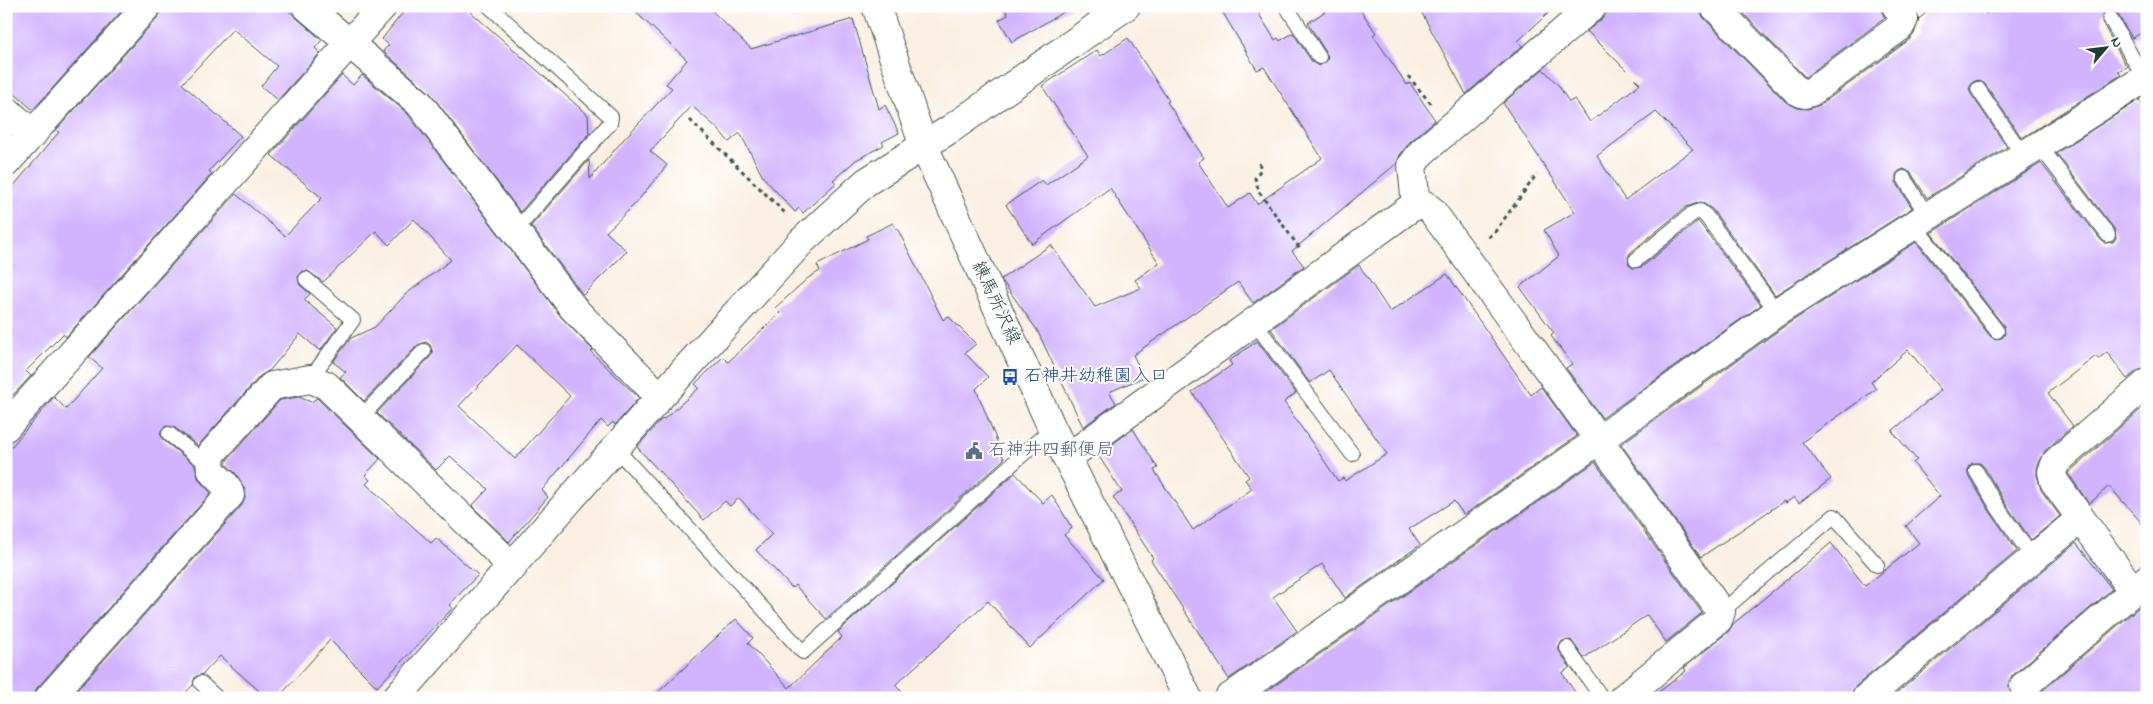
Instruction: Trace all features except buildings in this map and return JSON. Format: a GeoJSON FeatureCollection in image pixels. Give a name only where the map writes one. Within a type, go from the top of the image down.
{"type":"FeatureCollection","features":[{"type":"Feature","properties":{"kind":"street"},"geometry":{"type":"LineString","coordinates":[[6,163],[147,6]]}},
{"type":"Feature","properties":{"kind":"street"},"geometry":{"type":"LineString","coordinates":[[306,6],[419,102],[574,309],[660,397]]}},
{"type":"Feature","properties":{"kind":"street"},"geometry":{"type":"LineString","coordinates":[[6,427],[383,6]]}},
{"type":"Feature","properties":{"kind":"street","name":"練馬所沢線"},"geometry":{"type":"LineString","coordinates":[[876,6],[923,144],[1052,428],[1188,698]]}},
{"type":"Feature","properties":{"kind":"street"},"geometry":{"type":"LineString","coordinates":[[396,698],[513,567],[660,397],[807,236],[866,182],[923,144],[952,128],[1126,6]]}},
{"type":"Feature","properties":{"kind":"street"},"geometry":{"type":"LineString","coordinates":[[1416,206],[1412,165],[1422,152],[1593,6]]}},
{"type":"Feature","properties":{"kind":"street"},"geometry":{"type":"LineString","coordinates":[[1714,6],[1797,91],[1804,94],[1811,92],[1900,26],[1904,19],[1896,6]]}},
{"type":"Feature","properties":{"kind":"street"},"geometry":{"type":"LineString","coordinates":[[1229,698],[1599,440],[1777,312],[2031,150],[2144,83]]}},
{"type":"Feature","properties":{"kind":"street"},"geometry":{"type":"LineString","coordinates":[[6,110],[33,134]]}},
{"type":"Feature","properties":{"kind":"street"},"geometry":{"type":"LineString","coordinates":[[1067,458],[1409,209],[1416,206],[1425,206],[1432,211],[1464,254],[1721,612],[1718,620],[1640,692]]}},
{"type":"Feature","properties":{"kind":"street"},"geometry":{"type":"LineString","coordinates":[[50,698],[230,495],[229,488],[212,473],[209,463],[212,453],[272,386],[310,379],[326,385],[513,567]]}},
{"type":"Feature","properties":{"kind":"street"},"geometry":{"type":"LineString","coordinates":[[2024,686],[2140,585],[2080,519],[2054,481],[2052,472],[2056,462],[2147,383]]}},
{"type":"Feature","properties":{"kind":"street"},"geometry":{"type":"LineString","coordinates":[[1866,698],[2080,519]]}},
{"type":"Feature","properties":{"kind":"lane"},"geometry":{"type":"LineString","coordinates":[[488,6],[611,117],[610,123],[515,230]]}},
{"type":"Feature","properties":{"kind":"lane"},"geometry":{"type":"LineString","coordinates":[[1286,6],[1319,57]]}},
{"type":"Feature","properties":{"kind":"lane"},"geometry":{"type":"LineString","coordinates":[[2110,18],[2144,83]]}},
{"type":"Feature","properties":{"kind":"lane"},"geometry":{"type":"LineString","coordinates":[[1978,89],[2108,236]]}},
{"type":"Feature","properties":{"kind":"lane"},"geometry":{"type":"LineString","coordinates":[[1904,178],[1921,220],[1998,331]]}},
{"type":"Feature","properties":{"kind":"lane"},"geometry":{"type":"LineString","coordinates":[[1636,260],[1692,214],[1700,211],[1706,216],[1777,312]]}},
{"type":"Feature","properties":{"kind":"lane"},"geometry":{"type":"LineString","coordinates":[[306,279],[353,320],[310,379]]}},
{"type":"Feature","properties":{"kind":"lane"},"geometry":{"type":"LineString","coordinates":[[1254,322],[1352,454]]}},
{"type":"Feature","properties":{"kind":"lane"},"geometry":{"type":"LineString","coordinates":[[360,418],[424,351]]}},
{"type":"Feature","properties":{"kind":"lane"},"geometry":{"type":"LineString","coordinates":[[616,449],[803,652],[1052,428]]}},
{"type":"Feature","properties":{"kind":"lane"},"geometry":{"type":"LineString","coordinates":[[169,434],[198,457],[209,463]]}},
{"type":"Feature","properties":{"kind":"lane"},"geometry":{"type":"LineString","coordinates":[[1976,471],[1998,508],[2033,558]]}},
{"type":"Feature","properties":{"kind":"lane"},"geometry":{"type":"LineString","coordinates":[[1721,612],[1834,516],[1877,565]]}},
{"type":"Feature","properties":{"kind":"lane"},"geometry":{"type":"LineString","coordinates":[[1567,648],[1602,698]]}},
{"type":"Feature","properties":{"kind":"lane"},"geometry":{"type":"LineString","coordinates":[[201,683],[216,698]]}},
{"type":"Feature","properties":{"kind":"path"},"geometry":{"type":"LineString","coordinates":[[690,120],[807,236]]}},
{"type":"Feature","properties":{"kind":"path"},"geometry":{"type":"LineString","coordinates":[[1259,164],[1261,170],[1255,178],[1259,192],[1319,275]]}},
{"type":"Feature","properties":{"kind":"path"},"geometry":{"type":"LineString","coordinates":[[1464,254],[1494,233],[1537,174]]}},
{"type":"Feature","properties":{"kind":"place","name":"石神井幼稚園入口"},"geometry":{"type":"Point","coordinates":[1010,377]}},
{"type":"Feature","properties":{"kind":"place","name":"石神井四郵便局"},"geometry":{"type":"Point","coordinates":[974,451]}}]}
